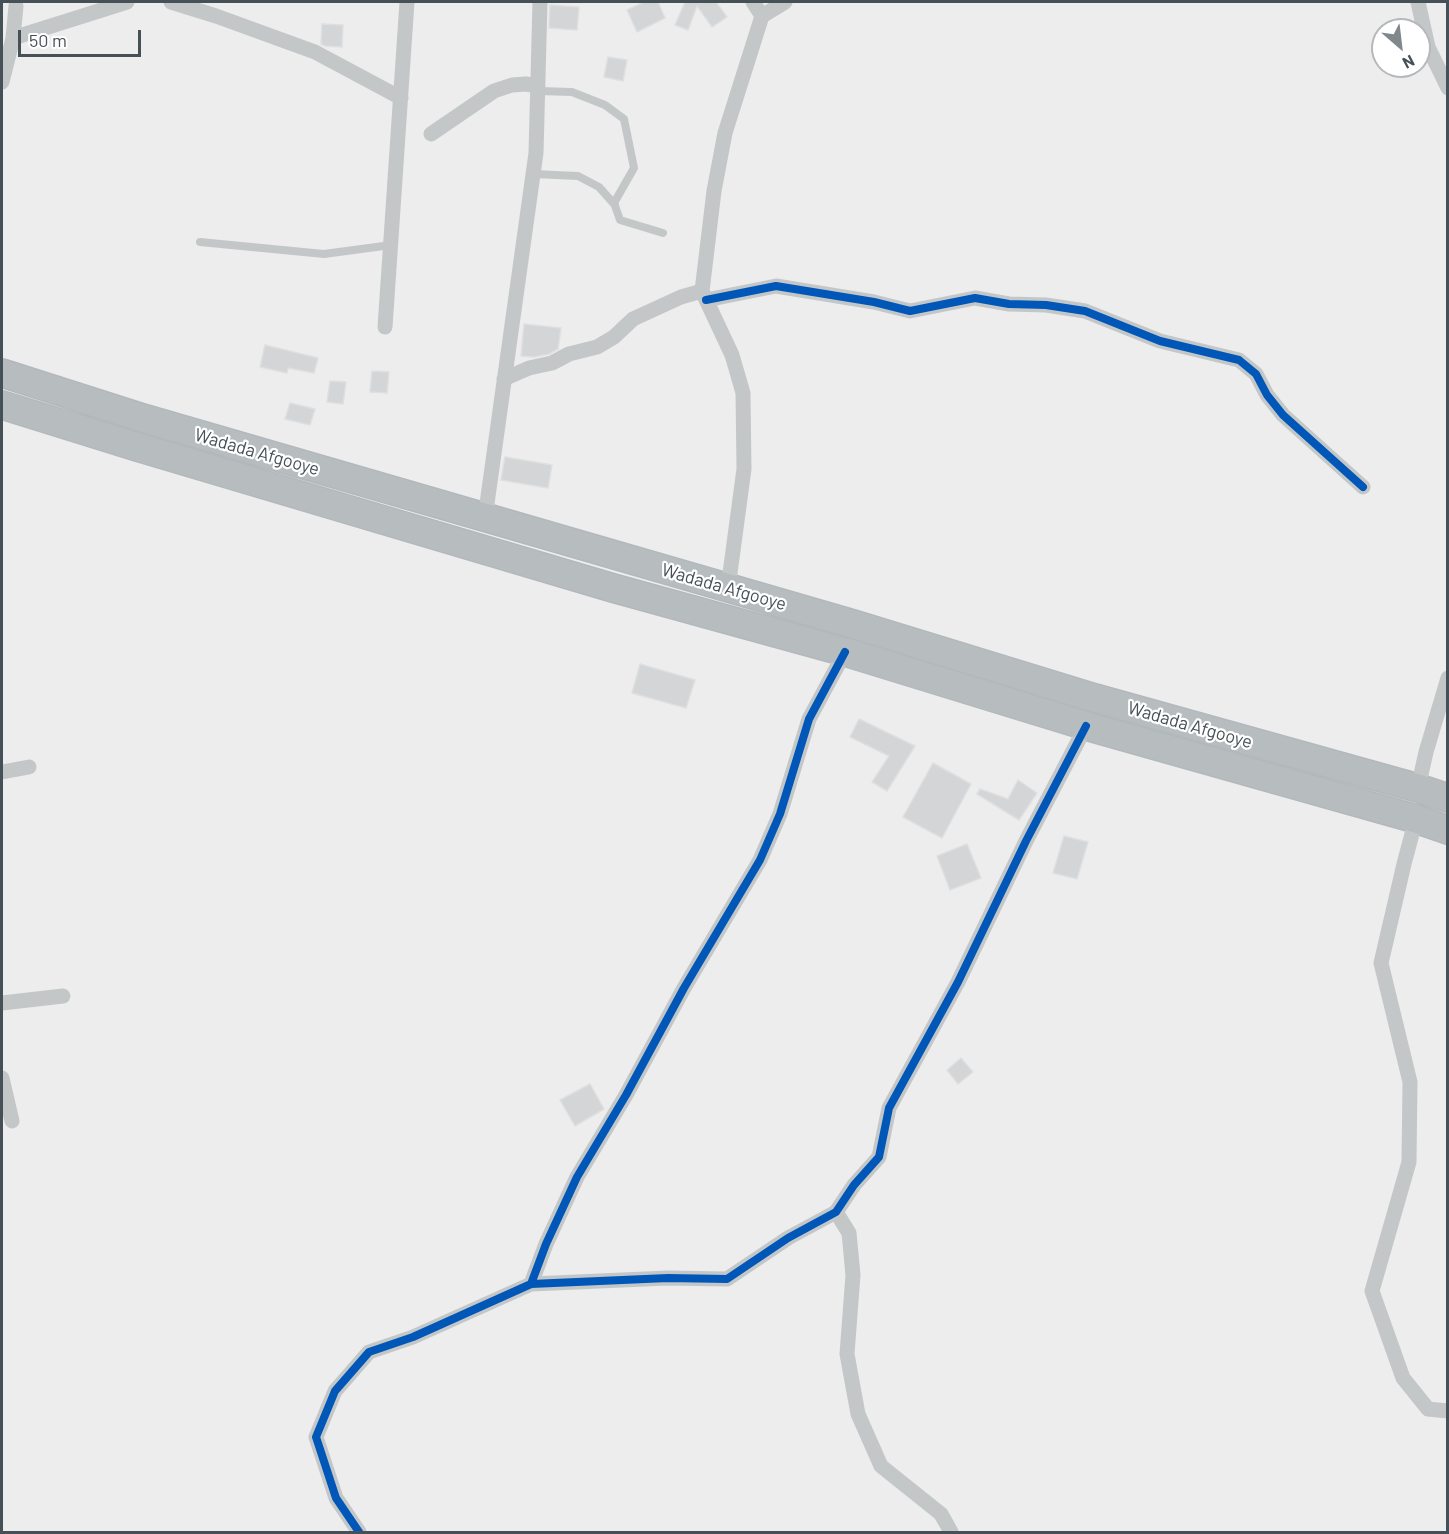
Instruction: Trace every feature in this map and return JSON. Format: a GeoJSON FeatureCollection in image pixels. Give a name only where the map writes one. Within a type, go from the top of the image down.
{"type":"FeatureCollection","features":[{"type":"Feature","properties":{"kind":"highway","name":"Wadada Afgooye"},"geometry":{"type":"LineString","coordinates":[[2,373],[146,419],[728,588],[1106,701],[1448,798]]}},
{"type":"Feature","properties":{"kind":"highway","name":"Wadada Afgooye"},"geometry":{"type":"LineString","coordinates":[[2,405],[613,588],[845,652],[1086,726],[1448,830]]}},
{"type":"Feature","properties":{"kind":"street"},"geometry":{"type":"LineString","coordinates":[[13,38],[127,2]]}},
{"type":"Feature","properties":{"kind":"street"},"geometry":{"type":"LineString","coordinates":[[171,2],[315,52],[401,98]]}},
{"type":"Feature","properties":{"kind":"street"},"geometry":{"type":"LineString","coordinates":[[385,327],[407,2]]}},
{"type":"Feature","properties":{"kind":"street"},"geometry":{"type":"LineString","coordinates":[[485,518],[536,153],[540,2]]}},
{"type":"Feature","properties":{"kind":"street"},"geometry":{"type":"LineString","coordinates":[[753,2],[762,16]]}},
{"type":"Feature","properties":{"kind":"street"},"geometry":{"type":"LineString","coordinates":[[728,588],[744,469],[743,393],[732,355],[704,296],[714,191],[725,133],[762,16],[785,2]]}},
{"type":"Feature","properties":{"kind":"street"},"geometry":{"type":"LineString","coordinates":[[1418,2],[1428,47],[1448,88]]}},
{"type":"Feature","properties":{"kind":"street"},"geometry":{"type":"LineString","coordinates":[[2,82],[13,38],[11,6]]}},
{"type":"Feature","properties":{"kind":"street"},"geometry":{"type":"LineString","coordinates":[[431,134],[494,91],[512,85],[526,84],[538,89]]}},
{"type":"Feature","properties":{"kind":"street"},"geometry":{"type":"LineString","coordinates":[[504,379],[529,368],[552,363],[569,354],[597,347],[614,337],[633,319],[681,297],[776,286],[874,302],[910,311],[975,298],[1009,304],[1046,305],[1085,311],[1160,340],[1239,360],[1256,374],[1267,395],[1283,416],[1363,487]]}},
{"type":"Feature","properties":{"kind":"street"},"geometry":{"type":"LineString","coordinates":[[531,1284],[546,1244],[577,1177],[626,1095],[684,988],[760,860],[780,814],[809,719],[845,652]]}},
{"type":"Feature","properties":{"kind":"street"},"geometry":{"type":"LineString","coordinates":[[1418,788],[1448,678]]}},
{"type":"Feature","properties":{"kind":"street"},"geometry":{"type":"LineString","coordinates":[[358,1533],[336,1498],[316,1437],[335,1391],[369,1352],[413,1337],[531,1284],[668,1278],[727,1279],[788,1238],[836,1212],[854,1185],[879,1157],[889,1108],[958,982],[1026,841],[1086,726]]}},
{"type":"Feature","properties":{"kind":"street"},"geometry":{"type":"LineString","coordinates":[[2,772],[28,767]]}},
{"type":"Feature","properties":{"kind":"street"},"geometry":{"type":"LineString","coordinates":[[1416,819],[1381,963],[1410,1082],[1409,1162],[1372,1291],[1403,1378],[1428,1409],[1448,1411]]}},
{"type":"Feature","properties":{"kind":"street"},"geometry":{"type":"LineString","coordinates":[[2,1003],[63,996]]}},
{"type":"Feature","properties":{"kind":"street"},"geometry":{"type":"LineString","coordinates":[[2,1078],[12,1121]]}},
{"type":"Feature","properties":{"kind":"street"},"geometry":{"type":"LineString","coordinates":[[836,1212],[849,1233],[853,1275],[847,1354],[858,1414],[880,1466],[941,1514],[951,1533]]}},
{"type":"Feature","properties":{"kind":"lane"},"geometry":{"type":"LineString","coordinates":[[538,89],[572,92],[605,105],[624,119],[634,168],[615,205]]}},
{"type":"Feature","properties":{"kind":"lane"},"geometry":{"type":"LineString","coordinates":[[533,174],[578,176],[599,187],[615,205],[620,220],[663,232]]}},
{"type":"Feature","properties":{"kind":"lane"},"geometry":{"type":"LineString","coordinates":[[200,242],[324,254],[391,245]]}},
{"type":"Feature","properties":{"kind":"building"},"geometry":{"type":"Polygon","coordinates":[[[644,2],[658,2],[665,18],[637,32],[627,10],[644,2]]]}},
{"type":"Feature","properties":{"kind":"building"},"geometry":{"type":"Polygon","coordinates":[[[685,2],[716,2],[727,17],[712,27],[697,6],[688,30],[675,25],[685,2]]]}},
{"type":"Feature","properties":{"kind":"building"},"geometry":{"type":"Polygon","coordinates":[[[550,5],[579,7],[577,30],[549,28],[550,5]]]}},
{"type":"Feature","properties":{"kind":"building"},"geometry":{"type":"Polygon","coordinates":[[[322,24],[343,25],[342,47],[321,44],[322,24]]]}},
{"type":"Feature","properties":{"kind":"building"},"geometry":{"type":"Polygon","coordinates":[[[608,57],[627,60],[623,81],[604,77],[608,57]]]}},
{"type":"Feature","properties":{"kind":"building"},"geometry":{"type":"Polygon","coordinates":[[[524,324],[561,328],[558,349],[549,354],[534,357],[521,356],[524,324]]]}},
{"type":"Feature","properties":{"kind":"building"},"geometry":{"type":"Polygon","coordinates":[[[265,345],[318,358],[314,373],[288,368],[287,373],[260,367],[265,345]]]}},
{"type":"Feature","properties":{"kind":"building"},"geometry":{"type":"Polygon","coordinates":[[[372,371],[389,372],[387,393],[370,392],[372,371]]]}},
{"type":"Feature","properties":{"kind":"building"},"geometry":{"type":"Polygon","coordinates":[[[330,381],[346,382],[343,404],[327,402],[330,381]]]}},
{"type":"Feature","properties":{"kind":"building"},"geometry":{"type":"Polygon","coordinates":[[[290,403],[315,409],[310,425],[285,419],[290,403]]]}},
{"type":"Feature","properties":{"kind":"building"},"geometry":{"type":"Polygon","coordinates":[[[505,457],[552,465],[548,488],[501,480],[505,457]]]}},
{"type":"Feature","properties":{"kind":"building"},"geometry":{"type":"Polygon","coordinates":[[[640,664],[695,680],[686,708],[632,693],[640,664]]]}},
{"type":"Feature","properties":{"kind":"building"},"geometry":{"type":"Polygon","coordinates":[[[859,719],[915,746],[887,791],[872,782],[889,756],[850,737],[859,719]]]}},
{"type":"Feature","properties":{"kind":"building"},"geometry":{"type":"Polygon","coordinates":[[[933,763],[971,784],[942,838],[903,817],[933,763]]]}},
{"type":"Feature","properties":{"kind":"building"},"geometry":{"type":"Polygon","coordinates":[[[1018,780],[1037,793],[1019,820],[977,794],[980,789],[1008,799],[1018,780]]]}},
{"type":"Feature","properties":{"kind":"building"},"geometry":{"type":"Polygon","coordinates":[[[1064,836],[1088,842],[1077,879],[1053,873],[1064,836]]]}},
{"type":"Feature","properties":{"kind":"building"},"geometry":{"type":"Polygon","coordinates":[[[967,844],[981,878],[950,890],[937,856],[967,844]]]}},
{"type":"Feature","properties":{"kind":"building"},"geometry":{"type":"Polygon","coordinates":[[[961,1058],[973,1072],[958,1084],[947,1070],[961,1058]]]}},
{"type":"Feature","properties":{"kind":"building"},"geometry":{"type":"Polygon","coordinates":[[[590,1084],[604,1109],[575,1126],[560,1100],[590,1084]]]}},
{"type":"Feature","properties":{"kind":"cycle path"},"geometry":{"type":"LineString","coordinates":[[706,300],[776,286],[874,302],[910,311],[975,298],[1009,304],[1046,305],[1085,311],[1160,341],[1239,360],[1256,374],[1267,395],[1283,415],[1363,487]]}},
{"type":"Feature","properties":{"kind":"cycle path"},"geometry":{"type":"LineString","coordinates":[[531,1284],[546,1244],[577,1177],[626,1095],[684,988],[760,860],[780,814],[809,719],[845,652]]}},
{"type":"Feature","properties":{"kind":"cycle path"},"geometry":{"type":"LineString","coordinates":[[359,1532],[336,1498],[316,1437],[335,1391],[369,1352],[413,1337],[531,1284],[668,1278],[727,1279],[788,1238],[836,1212],[854,1185],[879,1157],[889,1108],[958,982],[1026,841],[1086,726]]}}]}
